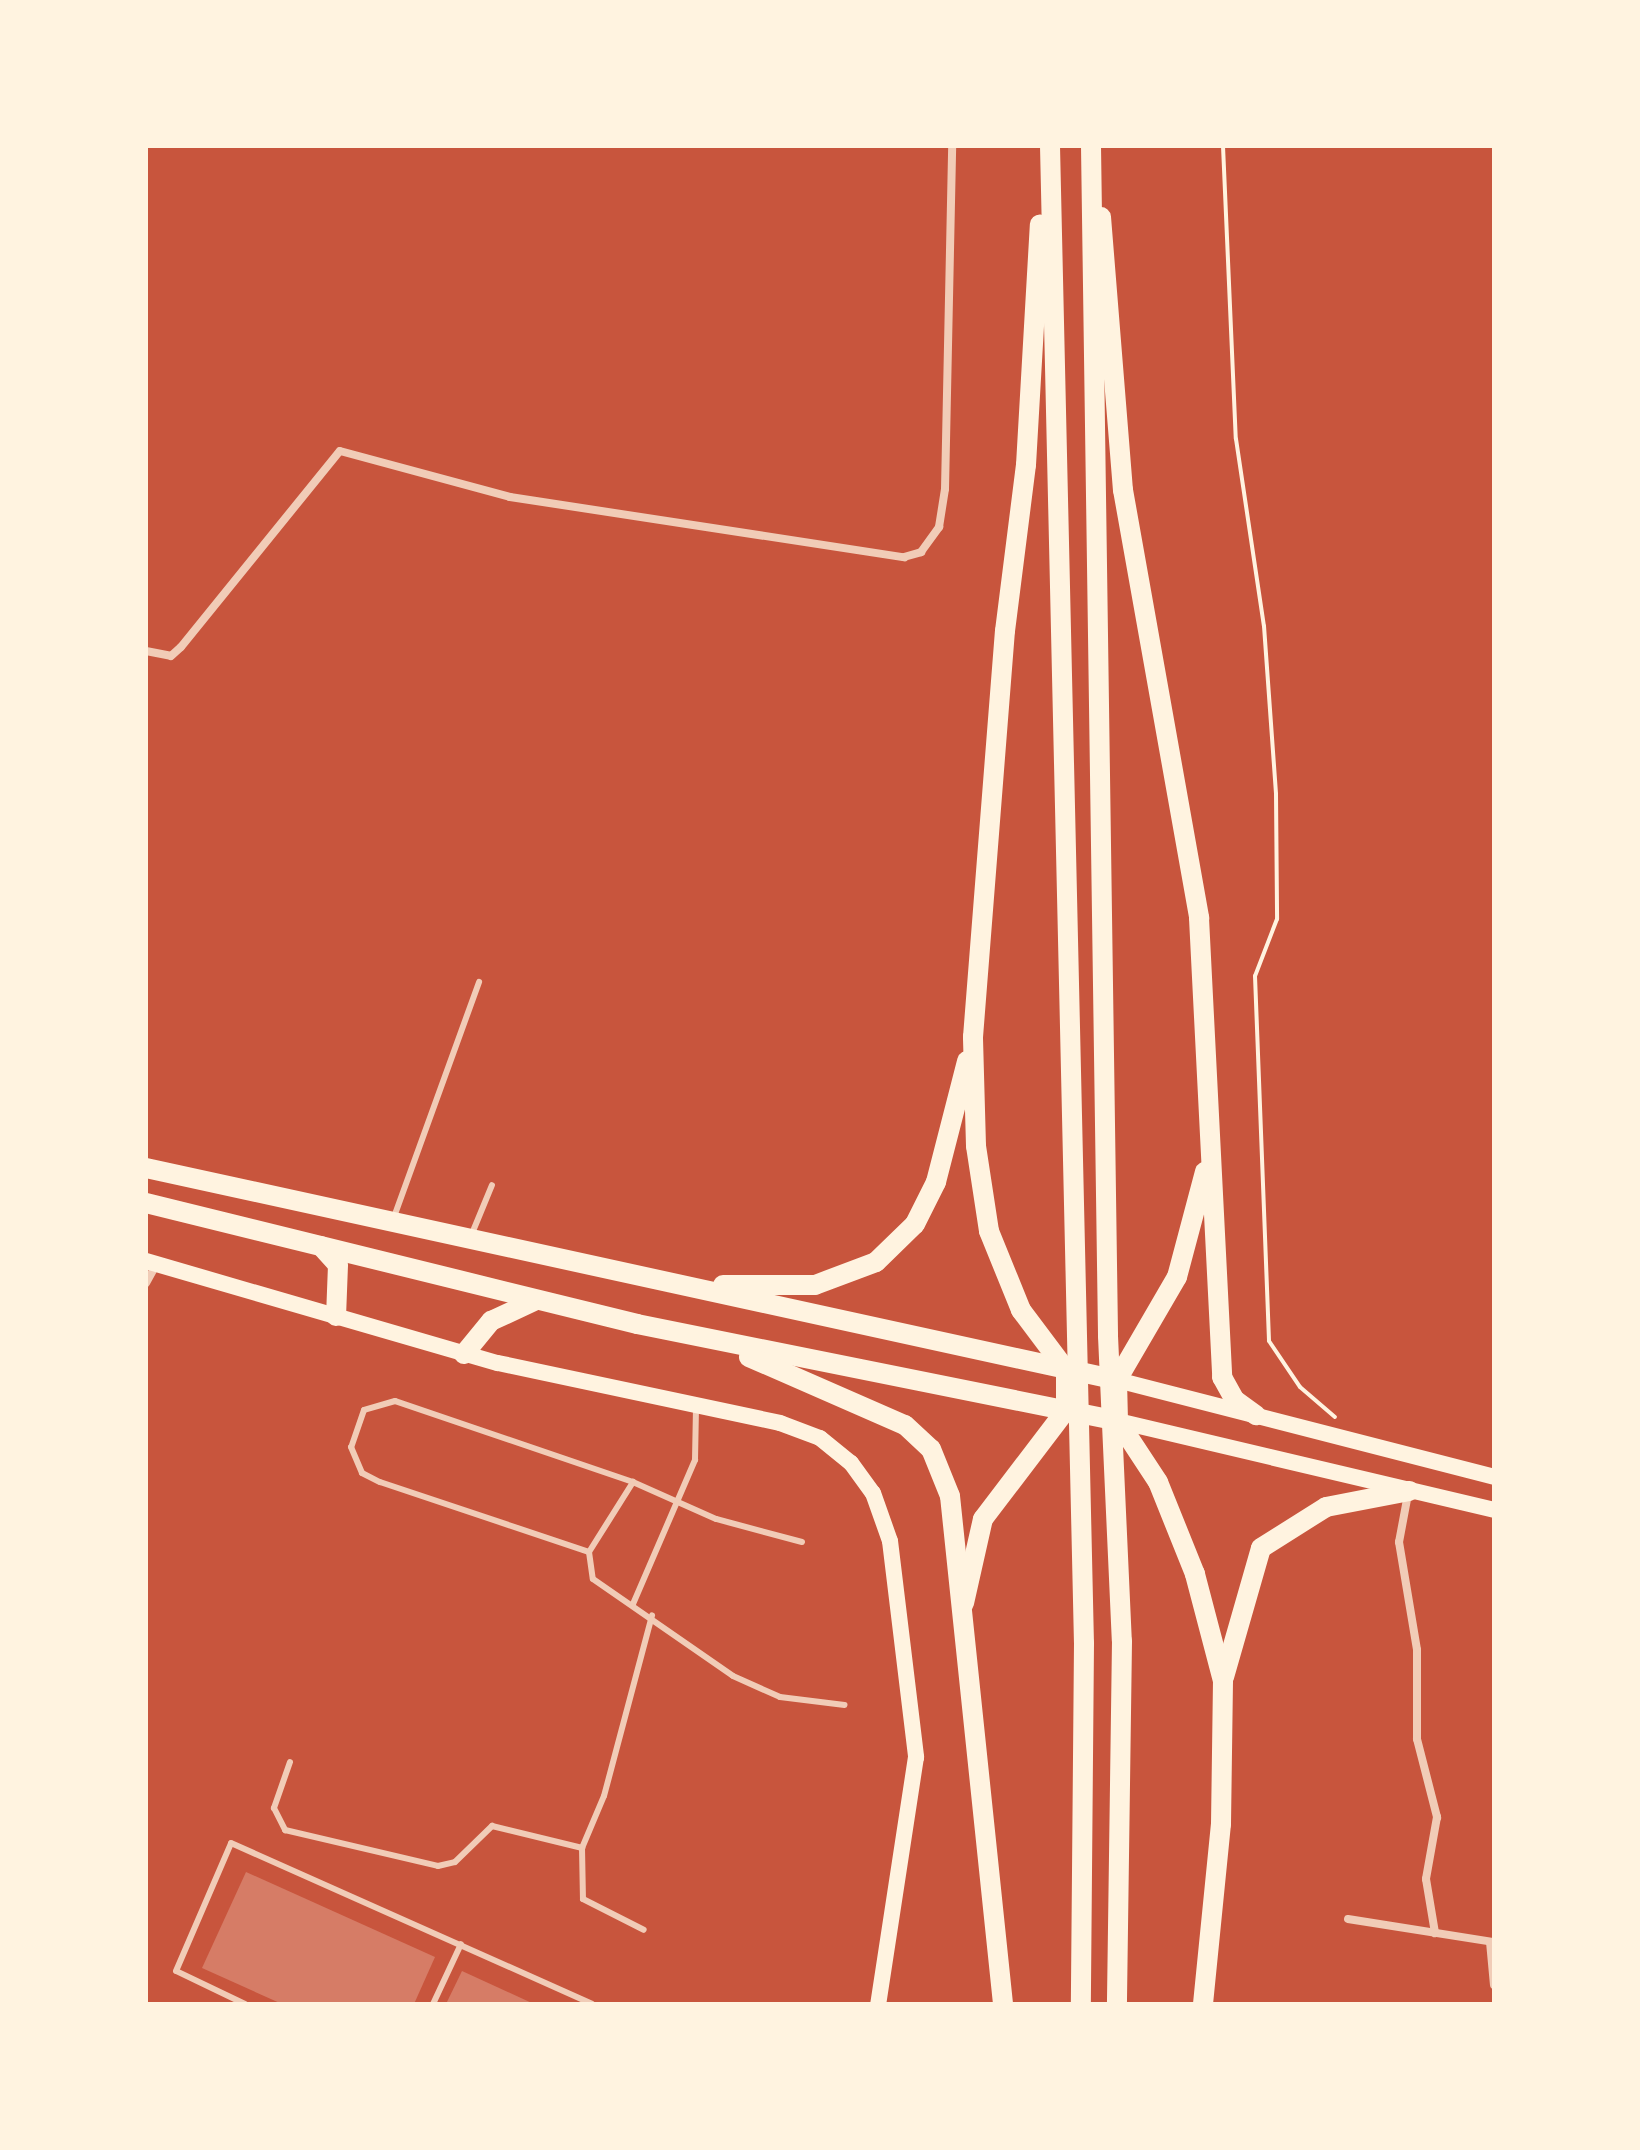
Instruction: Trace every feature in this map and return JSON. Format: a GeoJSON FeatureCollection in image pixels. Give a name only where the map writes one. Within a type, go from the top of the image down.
{"type":"FeatureCollection","features":[{"type":"Feature","properties":{"kind":"highway"},"geometry":{"type":"LineString","coordinates":[[964,1603],[983,1519],[1066,1410],[1066,1370],[1021,1310],[989,1231],[976,1146],[973,1037],[1005,631],[1026,465],[1043,146]]}},
{"type":"Feature","properties":{"kind":"highway"},"geometry":{"type":"LineString","coordinates":[[1050,146],[1084,1643],[1081,2004]]}},
{"type":"Feature","properties":{"kind":"highway"},"geometry":{"type":"LineString","coordinates":[[1093,146],[1104,1144],[1122,1641],[1117,2004]]}},
{"type":"Feature","properties":{"kind":"highway"},"geometry":{"type":"LineString","coordinates":[[1093,146],[1123,490],[1199,918],[1222,1377],[1235,1400],[1256,1415]]}},
{"type":"Feature","properties":{"kind":"highway"},"geometry":{"type":"LineString","coordinates":[[683,1285],[815,1285],[876,1262],[915,1224],[936,1182],[973,1037]]}},
{"type":"Feature","properties":{"kind":"highway"},"geometry":{"type":"LineString","coordinates":[[1210,1153],[1177,1277],[1117,1380],[1118,1421],[1158,1482],[1195,1574],[1223,1681]]}},
{"type":"Feature","properties":{"kind":"highway"},"geometry":{"type":"LineString","coordinates":[[146,1168],[468,1243],[683,1285],[1117,1380]]}},
{"type":"Feature","properties":{"kind":"highway"},"geometry":{"type":"LineString","coordinates":[[146,1203],[534,1301],[696,1337],[1118,1421]]}},
{"type":"Feature","properties":{"kind":"highway"},"geometry":{"type":"LineString","coordinates":[[321,1246],[338,1265],[336,1316]]}},
{"type":"Feature","properties":{"kind":"highway"},"geometry":{"type":"LineString","coordinates":[[464,1354],[491,1321],[534,1301]]}},
{"type":"Feature","properties":{"kind":"highway"},"geometry":{"type":"LineString","coordinates":[[696,1337],[877,1407],[931,1449],[950,1496],[964,1603],[974,1772],[1003,2004]]}},
{"type":"Feature","properties":{"kind":"highway"},"geometry":{"type":"LineString","coordinates":[[1203,2004],[1221,1824],[1223,1681],[1261,1548],[1326,1507],[1409,1491]]}},
{"type":"Feature","properties":{"kind":"main road"},"geometry":{"type":"LineString","coordinates":[[151,1262],[498,1363],[697,1405],[820,1438],[873,1493],[890,1541],[916,1757],[878,2004]]}},
{"type":"Feature","properties":{"kind":"main road"},"geometry":{"type":"LineString","coordinates":[[1117,1380],[1350,1436],[1494,1477]]}},
{"type":"Feature","properties":{"kind":"main road"},"geometry":{"type":"LineString","coordinates":[[1118,1421],[1494,1510]]}},
{"type":"Feature","properties":{"kind":"street"},"geometry":{"type":"LineString","coordinates":[[146,651],[171,656],[181,647],[340,451],[510,497],[904,557],[921,552],[939,527],[945,489],[952,146]]}},
{"type":"Feature","properties":{"kind":"street"},"geometry":{"type":"LineString","coordinates":[[146,1283],[151,1262]]}},
{"type":"Feature","properties":{"kind":"street"},"geometry":{"type":"LineString","coordinates":[[1409,1491],[1399,1542],[1417,1650],[1417,1739],[1437,1817],[1426,1879],[1435,1933]]}},
{"type":"Feature","properties":{"kind":"street"},"geometry":{"type":"LineString","coordinates":[[1348,1919],[1492,1942],[1494,1985]]}},
{"type":"Feature","properties":{"kind":"lane"},"geometry":{"type":"LineString","coordinates":[[391,1224],[479,982]]}},
{"type":"Feature","properties":{"kind":"lane"},"geometry":{"type":"LineString","coordinates":[[468,1243],[492,1185]]}},
{"type":"Feature","properties":{"kind":"lane"},"geometry":{"type":"LineString","coordinates":[[589,1552],[362,1473],[351,1447],[364,1410],[395,1401],[433,1410],[633,1482],[716,1519],[802,1542]]}},
{"type":"Feature","properties":{"kind":"lane"},"geometry":{"type":"LineString","coordinates":[[633,1604],[695,1460],[697,1405]]}},
{"type":"Feature","properties":{"kind":"lane"},"geometry":{"type":"LineString","coordinates":[[633,1482],[589,1552],[593,1579],[652,1615],[733,1676],[780,1697],[845,1705]]}},
{"type":"Feature","properties":{"kind":"lane"},"geometry":{"type":"LineString","coordinates":[[644,1930],[583,1899],[577,1871],[582,1848],[604,1796],[652,1615]]}},
{"type":"Feature","properties":{"kind":"lane"},"geometry":{"type":"LineString","coordinates":[[290,1762],[274,1808],[285,1830],[438,1866],[471,1851],[492,1826],[582,1848]]}},
{"type":"Feature","properties":{"kind":"lane"},"geometry":{"type":"LineString","coordinates":[[245,2004],[176,1971],[231,1843],[592,2004]]}},
{"type":"Feature","properties":{"kind":"lane"},"geometry":{"type":"LineString","coordinates":[[433,2004],[461,1944]]}},
{"type":"Feature","properties":{"kind":"path"},"geometry":{"type":"LineString","coordinates":[[1223,146],[1236,439],[1264,626],[1276,794],[1277,919],[1255,976],[1269,1341],[1300,1387],[1350,1436]]}},
{"type":"Feature","properties":{"kind":"building"},"geometry":{"type":"Polygon","coordinates":[[[246,1872],[435,1957],[414,2004],[282,2004],[202,1968],[246,1872]]]}},
{"type":"Feature","properties":{"kind":"building"},"geometry":{"type":"Polygon","coordinates":[[[462,1971],[534,2004],[446,2004],[462,1971]]]}}]}
